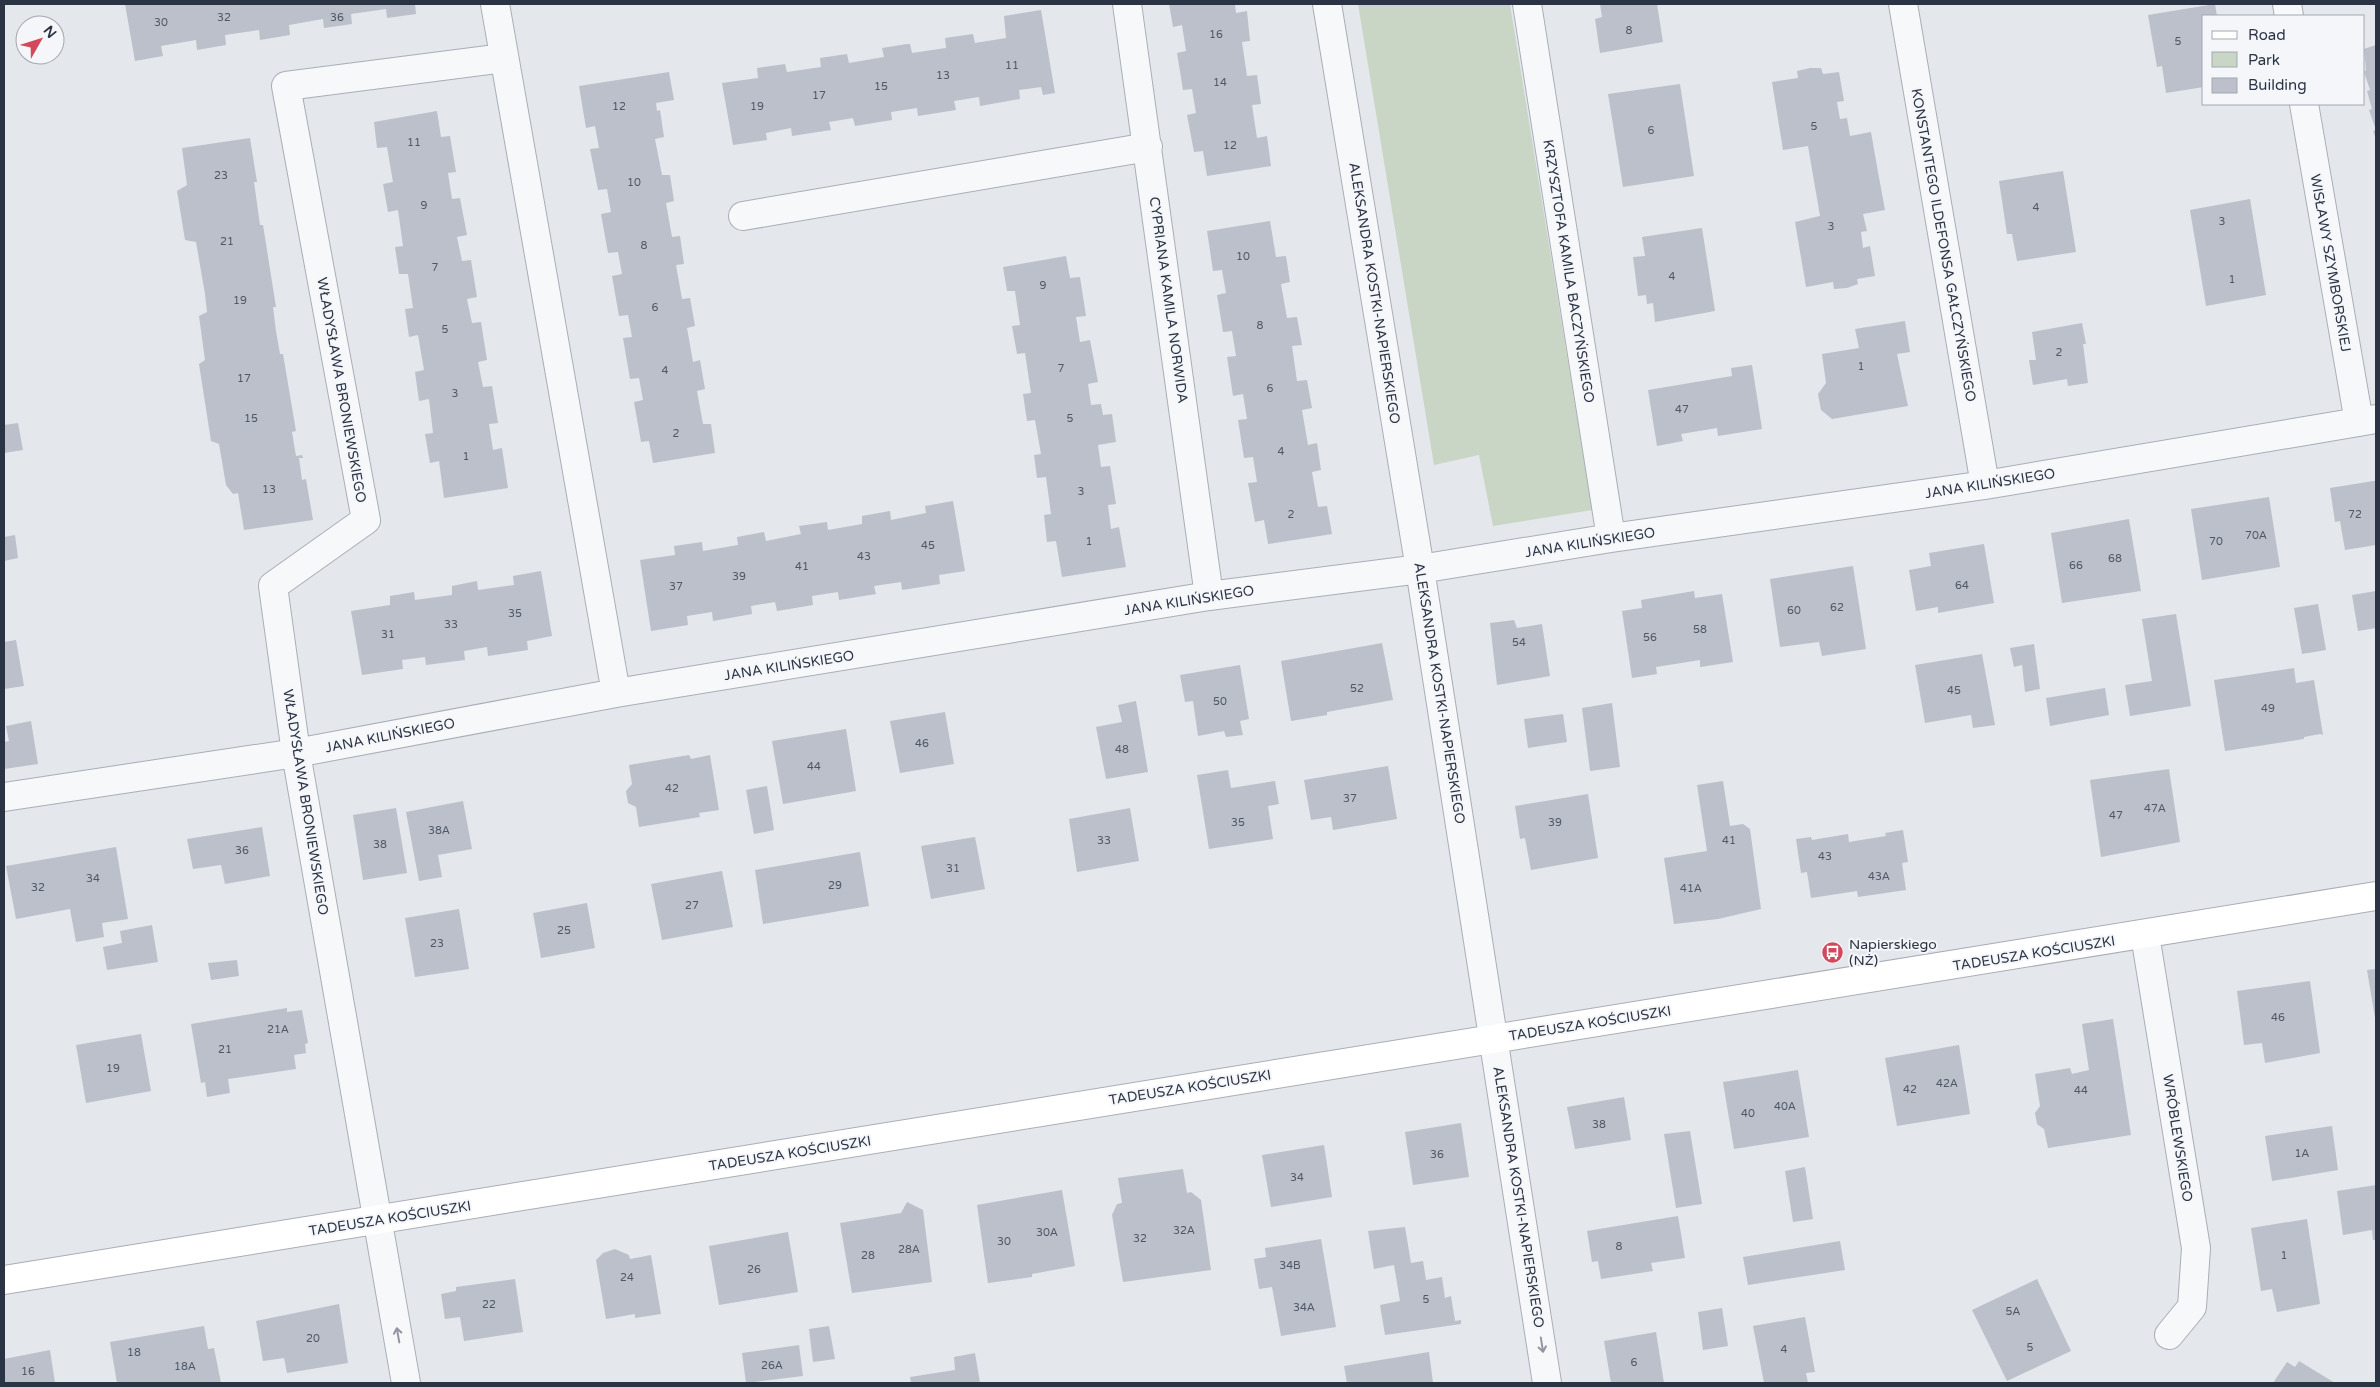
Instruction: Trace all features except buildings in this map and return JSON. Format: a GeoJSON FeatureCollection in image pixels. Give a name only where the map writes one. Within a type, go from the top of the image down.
{"type":"FeatureCollection","features":[{"type":"Feature","properties":{"kind":"street"},"geometry":{"type":"LineString","coordinates":[[495,4],[616,693]]}},
{"type":"Feature","properties":{"kind":"street","name":"CYPRIANA KAMILA NORWIDA"},"geometry":{"type":"LineString","coordinates":[[1127,4],[1209,596]]}},
{"type":"Feature","properties":{"kind":"street","name":"ALEKSANDRA KOSTKI-NAPIERSKIEGO"},"geometry":{"type":"LineString","coordinates":[[1327,4],[1420,569],[1547,1383]]}},
{"type":"Feature","properties":{"kind":"street","name":"KRZYSZTOFA KAMILA BACZYŃSKIEGO"},"geometry":{"type":"LineString","coordinates":[[1527,4],[1611,538]]}},
{"type":"Feature","properties":{"kind":"street","name":"KONSTANTEGO ILDEFONSA GAŁCZYŃSKIEGO"},"geometry":{"type":"LineString","coordinates":[[1903,4],[1985,485]]}},
{"type":"Feature","properties":{"kind":"street","name":"WŁADYSŁAWA BRONIEWSKIEGO"},"geometry":{"type":"LineString","coordinates":[[406,1383],[296,752],[273,586],[366,520],[286,86],[504,58]]}},
{"type":"Feature","properties":{"kind":"street","name":"WISŁAWY SZYMBORSKIEJ"},"geometry":{"type":"LineString","coordinates":[[2304,105],[2368,420]]}},
{"type":"Feature","properties":{"kind":"street"},"geometry":{"type":"LineString","coordinates":[[743,216],[1148,147]]}},
{"type":"Feature","properties":{"kind":"street","name":"JANA KILIŃSKIEGO"},"geometry":{"type":"LineString","coordinates":[[4,797],[296,752],[616,693],[1209,596],[1420,569],[1611,538],[1985,485],[2368,420]]}},
{"type":"Feature","properties":{"kind":"street","name":"TADEUSZA KOŚCIUSZKI"},"geometry":{"type":"LineString","coordinates":[[4,1280],[1494,1038],[2145,935],[2376,896]]}},
{"type":"Feature","properties":{"kind":"street","name":"WRÓBLEWSKIEGO"},"geometry":{"type":"LineString","coordinates":[[2145,935],[2196,1248],[2192,1306],[2169,1335]]}},
{"type":"Feature","properties":{"kind":"green space"},"geometry":{"type":"Polygon","coordinates":[[[1358,4],[1510,4],[1592,510],[1493,526],[1479,455],[1434,465],[1358,4]]]}},
{"type":"Feature","properties":{"kind":"place","name":"Napierskiego (NŻ)"},"geometry":{"type":"Point","coordinates":[1833,952]}}]}
